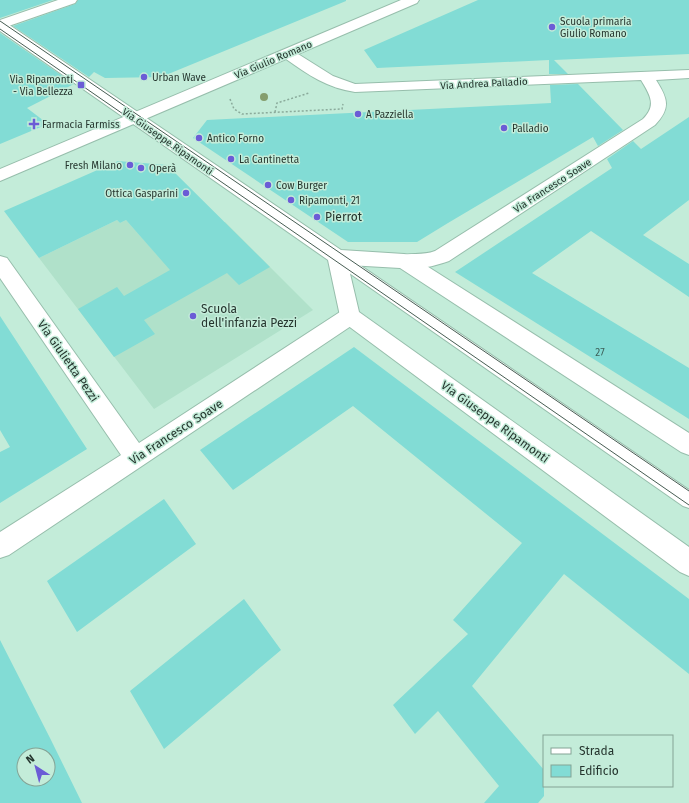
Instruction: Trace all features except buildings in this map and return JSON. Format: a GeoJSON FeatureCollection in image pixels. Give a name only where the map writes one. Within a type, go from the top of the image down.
{"type":"FeatureCollection","features":[{"type":"Feature","properties":{"kind":"street"},"geometry":{"type":"LineString","coordinates":[[0,25],[70,0]]}},
{"type":"Feature","properties":{"kind":"street","name":"Via Giulio Romano"},"geometry":{"type":"LineString","coordinates":[[0,175],[412,0]]}},
{"type":"Feature","properties":{"kind":"street","name":"Via Giuseppe Ripamonti"},"geometry":{"type":"LineString","coordinates":[[0,25],[337,258]]}},
{"type":"Feature","properties":{"kind":"street","name":"Via Andrea Palladio"},"geometry":{"type":"LineString","coordinates":[[288,53],[328,81],[341,86],[355,88],[689,74]]}},
{"type":"Feature","properties":{"kind":"street","name":"Via Francesco Soave"},"geometry":{"type":"LineString","coordinates":[[404,261],[429,261],[442,256],[649,122],[658,111],[659,101],[658,95],[646,76]]}},
{"type":"Feature","properties":{"kind":"street"},"geometry":{"type":"LineString","coordinates":[[350,316],[337,258],[404,261],[689,445]]}},
{"type":"Feature","properties":{"kind":"street","name":"Via Giulietta Pezzi"},"geometry":{"type":"LineString","coordinates":[[0,263],[136,458]]}},
{"type":"Feature","properties":{"kind":"street","name":"Via Giuseppe Ripamonti"},"geometry":{"type":"LineString","coordinates":[[350,316],[689,563]]}},
{"type":"Feature","properties":{"kind":"street","name":"Via Francesco Soave"},"geometry":{"type":"LineString","coordinates":[[0,546],[350,316]]}},
{"type":"Feature","properties":{"kind":"lane","name":"Via Giuseppe Ripamonti"},"geometry":{"type":"LineString","coordinates":[[337,258],[689,500]]}},
{"type":"Feature","properties":{"kind":"path"},"geometry":{"type":"LineString","coordinates":[[275,112],[275,106],[279,102],[314,92]]}},
{"type":"Feature","properties":{"kind":"path"},"geometry":{"type":"LineString","coordinates":[[230,98],[234,109],[239,113],[342,109],[344,102]]}},
{"type":"Feature","properties":{"kind":"shaded area","name":"Scuola dell'infanzia Pezzi"},"geometry":{"type":"Polygon","coordinates":[[[117,220],[120,223],[126,220],[159,257],[225,222],[313,310],[154,409],[39,258],[117,220]]]}},
{"type":"Feature","properties":{"kind":"tram line"},"geometry":{"type":"LineString","coordinates":[[0,21],[689,491]]}},
{"type":"Feature","properties":{"kind":"tram line"},"geometry":{"type":"LineString","coordinates":[[0,29],[689,505]]}},
{"type":"Feature","properties":{"kind":"place","name":"Scuola primaria Giulio Romano"},"geometry":{"type":"Point","coordinates":[552,27]}},
{"type":"Feature","properties":{"kind":"place","name":"Urban Wave"},"geometry":{"type":"Point","coordinates":[144,77]}},
{"type":"Feature","properties":{"kind":"place","name":"Via Ripamonti - Via Bellezza"},"geometry":{"type":"Point","coordinates":[81,85]}},
{"type":"Feature","properties":{"kind":"place","name":"A Pazziella"},"geometry":{"type":"Point","coordinates":[358,114]}},
{"type":"Feature","properties":{"kind":"place","name":"Farmacia Farmiss"},"geometry":{"type":"Point","coordinates":[34,124]}},
{"type":"Feature","properties":{"kind":"place","name":"Palladio"},"geometry":{"type":"Point","coordinates":[504,128]}},
{"type":"Feature","properties":{"kind":"place","name":"Antico Forno"},"geometry":{"type":"Point","coordinates":[199,138]}},
{"type":"Feature","properties":{"kind":"place","name":"La Cantinetta"},"geometry":{"type":"Point","coordinates":[231,159]}},
{"type":"Feature","properties":{"kind":"place","name":"Fresh Milano"},"geometry":{"type":"Point","coordinates":[130,165]}},
{"type":"Feature","properties":{"kind":"place","name":"Operà"},"geometry":{"type":"Point","coordinates":[141,168]}},
{"type":"Feature","properties":{"kind":"place","name":"Cow Burger"},"geometry":{"type":"Point","coordinates":[268,185]}},
{"type":"Feature","properties":{"kind":"place","name":"Ottica Gasparini"},"geometry":{"type":"Point","coordinates":[186,193]}},
{"type":"Feature","properties":{"kind":"place","name":"Ripamonti, 21"},"geometry":{"type":"Point","coordinates":[291,200]}},
{"type":"Feature","properties":{"kind":"place","name":"Pierrot"},"geometry":{"type":"Point","coordinates":[317,217]}},
{"type":"Feature","properties":{"kind":"place","name":"Scuola dell'infanzia Pezzi"},"geometry":{"type":"Point","coordinates":[193,316]}}]}
